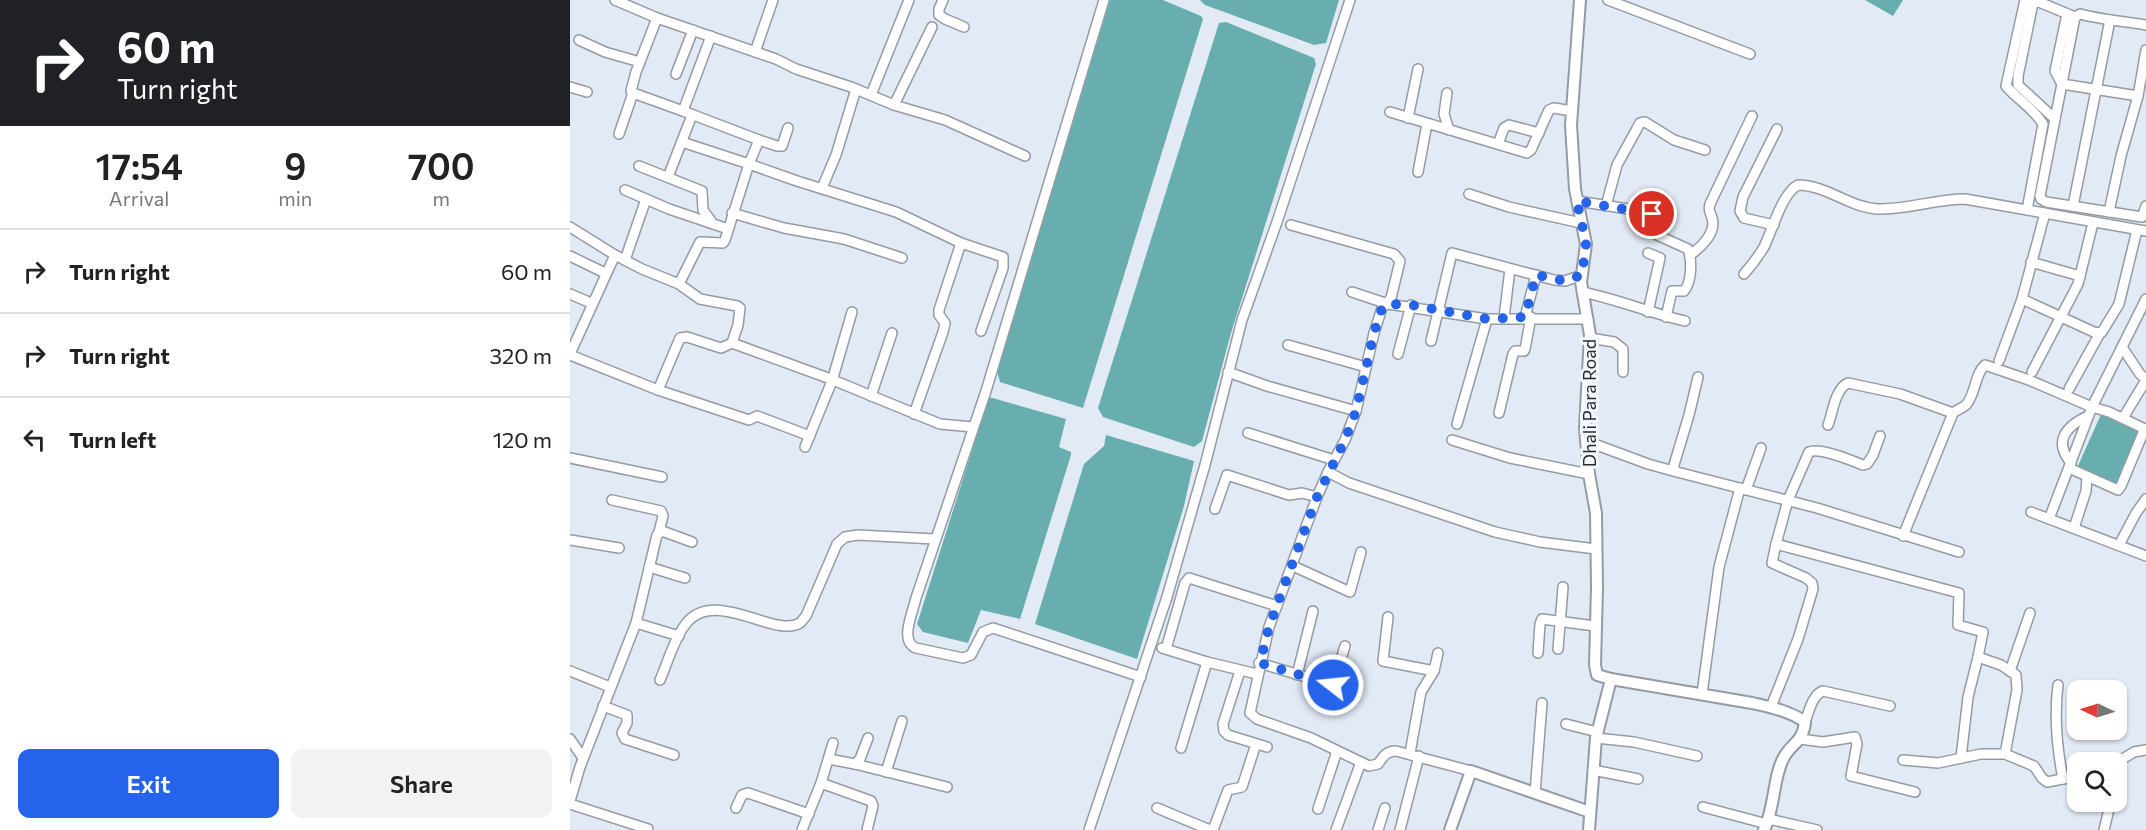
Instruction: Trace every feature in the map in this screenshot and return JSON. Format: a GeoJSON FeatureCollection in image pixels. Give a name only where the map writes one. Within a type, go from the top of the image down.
{"type":"FeatureCollection","features":[{"type":"Feature","properties":{"kind":"street"},"geometry":{"type":"LineString","coordinates":[[615,0],[657,18],[776,59],[796,69],[856,89],[894,105],[945,120],[1025,156]]}},
{"type":"Feature","properties":{"kind":"street"},"geometry":{"type":"LineString","coordinates":[[754,52],[773,0]]}},
{"type":"Feature","properties":{"kind":"street"},"geometry":{"type":"LineString","coordinates":[[871,95],[909,0]]}},
{"type":"Feature","properties":{"kind":"street"},"geometry":{"type":"LineString","coordinates":[[942,0],[939,15],[964,27]]}},
{"type":"Feature","properties":{"kind":"street"},"geometry":{"type":"LineString","coordinates":[[1104,0],[1022,277],[916,598],[908,631],[908,641],[910,646],[963,658],[971,654],[983,632],[993,628],[1141,677]]}},
{"type":"Feature","properties":{"kind":"street"},"geometry":{"type":"LineString","coordinates":[[1089,830],[1152,644],[1205,465],[1242,320],[1277,222],[1350,0]]}},
{"type":"Feature","properties":{"kind":"street","name":"Dhali Para Road"},"geometry":{"type":"LineString","coordinates":[[1580,0],[1572,111],[1572,160],[1577,201],[1586,244],[1582,292],[1590,338],[1586,390],[1586,441],[1596,513],[1596,671],[1598,675],[1611,679]]}},
{"type":"Feature","properties":{"kind":"street"},"geometry":{"type":"LineString","coordinates":[[1608,0],[1750,54]]}},
{"type":"Feature","properties":{"kind":"street"},"geometry":{"type":"LineString","coordinates":[[2025,0],[2006,86],[2035,111],[2043,124],[2027,210]]}},
{"type":"Feature","properties":{"kind":"street"},"geometry":{"type":"LineString","coordinates":[[2055,119],[2018,84],[2033,3],[2039,2],[2071,15],[2080,14],[2110,21],[2123,20],[2146,25]]}},
{"type":"Feature","properties":{"kind":"street"},"geometry":{"type":"LineString","coordinates":[[2071,15],[2062,84],[2041,199],[2046,202],[2142,217],[2146,206]]}},
{"type":"Feature","properties":{"kind":"street"},"geometry":{"type":"LineString","coordinates":[[619,134],[633,93],[631,87],[657,18]]}},
{"type":"Feature","properties":{"kind":"street"},"geometry":{"type":"LineString","coordinates":[[2073,206],[2110,21]]}},
{"type":"Feature","properties":{"kind":"street"},"geometry":{"type":"LineString","coordinates":[[894,105],[932,27]]}},
{"type":"Feature","properties":{"kind":"street"},"geometry":{"type":"LineString","coordinates":[[676,74],[693,30]]}},
{"type":"Feature","properties":{"kind":"street"},"geometry":{"type":"LineString","coordinates":[[682,111],[711,36]]}},
{"type":"Feature","properties":{"kind":"street"},"geometry":{"type":"LineString","coordinates":[[579,40],[605,52],[640,62]]}},
{"type":"Feature","properties":{"kind":"street"},"geometry":{"type":"LineString","coordinates":[[2109,212],[2121,156],[2138,96],[2146,52]]}},
{"type":"Feature","properties":{"kind":"street"},"geometry":{"type":"LineString","coordinates":[[1408,118],[1418,69]]}},
{"type":"Feature","properties":{"kind":"street"},"geometry":{"type":"LineString","coordinates":[[2062,84],[2138,96]]}},
{"type":"Feature","properties":{"kind":"street"},"geometry":{"type":"LineString","coordinates":[[570,87],[587,92]]}},
{"type":"Feature","properties":{"kind":"street"},"geometry":{"type":"LineString","coordinates":[[822,188],[836,155],[856,89]]}},
{"type":"Feature","properties":{"kind":"street"},"geometry":{"type":"LineString","coordinates":[[633,93],[777,146],[782,146],[788,128]]}},
{"type":"Feature","properties":{"kind":"street"},"geometry":{"type":"LineString","coordinates":[[1447,93],[1444,114],[1449,130]]}},
{"type":"Feature","properties":{"kind":"street"},"geometry":{"type":"LineString","coordinates":[[1390,112],[1527,153],[1531,150],[1551,108],[1572,111]]}},
{"type":"Feature","properties":{"kind":"street"},"geometry":{"type":"LineString","coordinates":[[668,177],[692,115]]}},
{"type":"Feature","properties":{"kind":"street"},"geometry":{"type":"LineString","coordinates":[[1690,255],[1702,246],[1710,232],[1713,221],[1709,211],[1710,204],[1752,116]]}},
{"type":"Feature","properties":{"kind":"street"},"geometry":{"type":"LineString","coordinates":[[1606,206],[1617,165],[1640,123],[1645,122],[1674,140],[1705,150]]}},
{"type":"Feature","properties":{"kind":"street"},"geometry":{"type":"LineString","coordinates":[[1418,172],[1428,124]]}},
{"type":"Feature","properties":{"kind":"street"},"geometry":{"type":"LineString","coordinates":[[1498,144],[1504,128],[1509,125],[1539,133]]}},
{"type":"Feature","properties":{"kind":"street"},"geometry":{"type":"LineString","coordinates":[[1774,225],[1744,218],[1740,211],[1743,197],[1777,129]]}},
{"type":"Feature","properties":{"kind":"street"},"geometry":{"type":"LineString","coordinates":[[679,284],[700,242],[723,243],[759,140]]}},
{"type":"Feature","properties":{"kind":"street"},"geometry":{"type":"LineString","coordinates":[[682,142],[797,182],[896,212],[961,243],[1004,259],[981,331]]}},
{"type":"Feature","properties":{"kind":"street"},"geometry":{"type":"LineString","coordinates":[[639,166],[703,192],[703,210],[713,223]]}},
{"type":"Feature","properties":{"kind":"street"},"geometry":{"type":"LineString","coordinates":[[1744,274],[1760,254],[1787,194],[1798,185],[1814,186],[1862,206],[1876,209],[1944,199],[1965,200],[2141,231],[2119,304],[2069,388]]}},
{"type":"Feature","properties":{"kind":"street"},"geometry":{"type":"LineString","coordinates":[[626,190],[669,209],[728,230]]}},
{"type":"Feature","properties":{"kind":"street"},"geometry":{"type":"LineString","coordinates":[[1469,194],[1509,207],[1581,223]]}},
{"type":"Feature","properties":{"kind":"street"},"geometry":{"type":"LineString","coordinates":[[625,260],[646,199]]}},
{"type":"Feature","properties":{"kind":"street"},"geometry":{"type":"LineString","coordinates":[[1577,201],[1652,214],[1655,233],[1684,246],[1689,251],[1688,286],[1684,291],[1671,291],[1666,317]]}},
{"type":"Feature","properties":{"kind":"street"},"geometry":{"type":"LineString","coordinates":[[732,213],[784,228],[844,240],[902,258]]}},
{"type":"Feature","properties":{"kind":"street"},"geometry":{"type":"LineString","coordinates":[[1999,362],[2022,299],[2045,213]]}},
{"type":"Feature","properties":{"kind":"street"},"geometry":{"type":"LineString","coordinates":[[2032,372],[2080,276],[2094,223]]}},
{"type":"Feature","properties":{"kind":"street"},"geometry":{"type":"LineString","coordinates":[[1291,225],[1394,254],[1400,266],[1392,298],[1380,313],[1356,411],[1345,440],[1317,497],[1269,627],[1250,707],[1252,717],[1311,738],[1374,767],[1390,751],[1414,755],[1471,771],[1590,812]]}},
{"type":"Feature","properties":{"kind":"street"},"geometry":{"type":"LineString","coordinates":[[570,227],[615,255],[679,284],[700,299],[740,308],[738,325],[732,343]]}},
{"type":"Feature","properties":{"kind":"street"},"geometry":{"type":"LineString","coordinates":[[914,414],[945,323],[939,315],[939,310],[961,243]]}},
{"type":"Feature","properties":{"kind":"street"},"geometry":{"type":"LineString","coordinates":[[1431,341],[1452,253],[1565,281],[1582,275]]}},
{"type":"Feature","properties":{"kind":"street"},"geometry":{"type":"LineString","coordinates":[[1648,253],[1659,256],[1660,260],[1648,312]]}},
{"type":"Feature","properties":{"kind":"street"},"geometry":{"type":"LineString","coordinates":[[615,255],[591,303],[570,354],[658,390],[749,420],[757,416],[810,436]]}},
{"type":"Feature","properties":{"kind":"street"},"geometry":{"type":"LineString","coordinates":[[570,256],[605,273]]}},
{"type":"Feature","properties":{"kind":"street"},"geometry":{"type":"LineString","coordinates":[[2031,261],[2080,276]]}},
{"type":"Feature","properties":{"kind":"street"},"geometry":{"type":"LineString","coordinates":[[1504,318],[1510,269]]}},
{"type":"Feature","properties":{"kind":"street"},"geometry":{"type":"LineString","coordinates":[[1499,413],[1513,354],[1515,351],[1525,350],[1528,317],[1536,275]]}},
{"type":"Feature","properties":{"kind":"street"},"geometry":{"type":"LineString","coordinates":[[1352,292],[1388,304],[1411,305],[1487,319],[1528,317],[1588,319]]}},
{"type":"Feature","properties":{"kind":"street"},"geometry":{"type":"LineString","coordinates":[[1582,292],[1685,321]]}},
{"type":"Feature","properties":{"kind":"street"},"geometry":{"type":"LineString","coordinates":[[570,294],[591,303]]}},
{"type":"Feature","properties":{"kind":"street"},"geometry":{"type":"LineString","coordinates":[[2022,299],[2093,332],[2100,333]]}},
{"type":"Feature","properties":{"kind":"street"},"geometry":{"type":"LineString","coordinates":[[2049,519],[2088,416],[2146,299]]}},
{"type":"Feature","properties":{"kind":"street"},"geometry":{"type":"LineString","coordinates":[[1398,354],[1411,305]]}},
{"type":"Feature","properties":{"kind":"street"},"geometry":{"type":"LineString","coordinates":[[805,447],[832,381],[852,312]]}},
{"type":"Feature","properties":{"kind":"street"},"geometry":{"type":"LineString","coordinates":[[1457,424],[1487,319]]}},
{"type":"Feature","properties":{"kind":"street"},"geometry":{"type":"LineString","coordinates":[[871,396],[892,333]]}},
{"type":"Feature","properties":{"kind":"street"},"geometry":{"type":"LineString","coordinates":[[658,390],[680,338],[687,337],[721,348],[732,343],[940,424],[973,427]]}},
{"type":"Feature","properties":{"kind":"street"},"geometry":{"type":"LineString","coordinates":[[1590,338],[1614,342],[1623,350],[1623,372]]}},
{"type":"Feature","properties":{"kind":"street"},"geometry":{"type":"LineString","coordinates":[[1288,345],[1366,367]]}},
{"type":"Feature","properties":{"kind":"street"},"geometry":{"type":"LineString","coordinates":[[2122,346],[2146,380],[2123,418]]}},
{"type":"Feature","properties":{"kind":"street"},"geometry":{"type":"LineString","coordinates":[[1903,536],[1953,413],[1964,407],[1970,399],[1981,368],[1985,365],[2029,380],[2141,426],[2144,430],[2121,486],[2115,490],[2070,466],[2063,452],[2063,438],[2071,425],[2088,416]]}},
{"type":"Feature","properties":{"kind":"street"},"geometry":{"type":"LineString","coordinates":[[1228,372],[1267,386],[1356,411]]}},
{"type":"Feature","properties":{"kind":"street"},"geometry":{"type":"LineString","coordinates":[[1677,472],[1674,465],[1698,377]]}},
{"type":"Feature","properties":{"kind":"street"},"geometry":{"type":"LineString","coordinates":[[1828,425],[1840,390],[1848,383],[1900,394],[1953,413]]}},
{"type":"Feature","properties":{"kind":"street"},"geometry":{"type":"LineString","coordinates":[[1248,433],[1334,460]]}},
{"type":"Feature","properties":{"kind":"street"},"geometry":{"type":"LineString","coordinates":[[1771,707],[1798,639],[1813,589],[1812,583],[1806,578],[1772,563],[1788,500],[1809,452],[1820,450],[1863,465],[1867,464],[1873,455],[1880,436]]}},
{"type":"Feature","properties":{"kind":"street"},"geometry":{"type":"LineString","coordinates":[[1452,440],[1510,458],[1589,474]]}},
{"type":"Feature","properties":{"kind":"street"},"geometry":{"type":"LineString","coordinates":[[1586,441],[1648,464],[1788,500],[1959,552]]}},
{"type":"Feature","properties":{"kind":"street"},"geometry":{"type":"LineString","coordinates":[[1702,694],[1719,567],[1743,489],[1761,448]]}},
{"type":"Feature","properties":{"kind":"street"},"geometry":{"type":"LineString","coordinates":[[570,458],[662,477]]}},
{"type":"Feature","properties":{"kind":"street"},"geometry":{"type":"LineString","coordinates":[[1328,472],[1349,483],[1495,532],[1540,542],[1596,549]]}},
{"type":"Feature","properties":{"kind":"street"},"geometry":{"type":"LineString","coordinates":[[1215,509],[1227,475],[1289,495],[1302,493],[1317,497]]}},
{"type":"Feature","properties":{"kind":"street"},"geometry":{"type":"LineString","coordinates":[[2074,528],[2086,491],[2087,477]]}},
{"type":"Feature","properties":{"kind":"street"},"geometry":{"type":"LineString","coordinates":[[2119,545],[2146,499]]}},
{"type":"Feature","properties":{"kind":"street"},"geometry":{"type":"LineString","coordinates":[[612,500],[661,511],[663,516],[648,567],[636,623],[573,784],[570,803],[648,829]]}},
{"type":"Feature","properties":{"kind":"street"},"geometry":{"type":"LineString","coordinates":[[2031,512],[2146,556]]}},
{"type":"Feature","properties":{"kind":"street"},"geometry":{"type":"LineString","coordinates":[[659,532],[667,532],[692,542]]}},
{"type":"Feature","properties":{"kind":"street"},"geometry":{"type":"LineString","coordinates":[[660,680],[678,636],[693,617],[718,610],[779,625],[790,626],[800,623],[806,616],[837,544],[845,537],[858,535],[935,539]]}},
{"type":"Feature","properties":{"kind":"street"},"geometry":{"type":"LineString","coordinates":[[570,540],[619,548]]}},
{"type":"Feature","properties":{"kind":"street"},"geometry":{"type":"LineString","coordinates":[[1776,544],[1959,593],[1958,625],[1983,632],[1968,697],[1961,758]]}},
{"type":"Feature","properties":{"kind":"street"},"geometry":{"type":"LineString","coordinates":[[1293,566],[1350,592],[1361,552]]}},
{"type":"Feature","properties":{"kind":"street"},"geometry":{"type":"LineString","coordinates":[[648,567],[685,578]]}},
{"type":"Feature","properties":{"kind":"street"},"geometry":{"type":"LineString","coordinates":[[1166,649],[1185,583],[1190,578],[1277,606]]}},
{"type":"Feature","properties":{"kind":"street"},"geometry":{"type":"LineString","coordinates":[[1557,649],[1563,587]]}},
{"type":"Feature","properties":{"kind":"street"},"geometry":{"type":"LineString","coordinates":[[1297,675],[1313,611]]}},
{"type":"Feature","properties":{"kind":"street"},"geometry":{"type":"LineString","coordinates":[[2010,671],[2030,613]]}},
{"type":"Feature","properties":{"kind":"street"},"geometry":{"type":"LineString","coordinates":[[1388,617],[1383,661],[1434,671]]}},
{"type":"Feature","properties":{"kind":"street"},"geometry":{"type":"LineString","coordinates":[[1539,653],[1540,621],[1545,619],[1595,626]]}},
{"type":"Feature","properties":{"kind":"street"},"geometry":{"type":"LineString","coordinates":[[636,623],[678,636]]}},
{"type":"Feature","properties":{"kind":"street"},"geometry":{"type":"LineString","coordinates":[[1152,644],[1207,662],[1257,674]]}},
{"type":"Feature","properties":{"kind":"street"},"geometry":{"type":"LineString","coordinates":[[1260,663],[1333,685],[1345,646]]}},
{"type":"Feature","properties":{"kind":"street"},"geometry":{"type":"LineString","coordinates":[[1400,830],[1414,755],[1421,692],[1434,671],[1438,653]]}},
{"type":"Feature","properties":{"kind":"street"},"geometry":{"type":"LineString","coordinates":[[1978,657],[2016,675],[2017,690],[2005,754]]}},
{"type":"Feature","properties":{"kind":"street"},"geometry":{"type":"LineString","coordinates":[[1180,748],[1207,662]]}},
{"type":"Feature","properties":{"kind":"street"},"geometry":{"type":"LineString","coordinates":[[570,671],[610,687]]}},
{"type":"Feature","properties":{"kind":"street"},"geometry":{"type":"LineString","coordinates":[[1240,671],[1223,724],[1224,731],[1228,735],[1267,747]]}},
{"type":"Feature","properties":{"kind":"street"},"geometry":{"type":"LineString","coordinates":[[1589,830],[1596,735],[1611,679],[1771,707],[1805,722]]}},
{"type":"Feature","properties":{"kind":"street"},"geometry":{"type":"LineString","coordinates":[[2058,684],[2056,727],[2063,779]]}},
{"type":"Feature","properties":{"kind":"street"},"geometry":{"type":"LineString","coordinates":[[1766,824],[1784,757],[1800,739],[1818,693],[1823,691],[1890,706]]}},
{"type":"Feature","properties":{"kind":"street"},"geometry":{"type":"LineString","coordinates":[[1535,793],[1542,703]]}},
{"type":"Feature","properties":{"kind":"street"},"geometry":{"type":"LineString","coordinates":[[603,706],[627,715],[627,723],[622,733],[625,739],[674,755]]}},
{"type":"Feature","properties":{"kind":"street"},"geometry":{"type":"LineString","coordinates":[[886,772],[902,722]]}},
{"type":"Feature","properties":{"kind":"street"},"geometry":{"type":"LineString","coordinates":[[1566,724],[1596,735],[1697,756]]}},
{"type":"Feature","properties":{"kind":"street"},"geometry":{"type":"LineString","coordinates":[[1800,739],[1822,741],[1855,737],[1857,744],[1851,776],[1914,792]]}},
{"type":"Feature","properties":{"kind":"street"},"geometry":{"type":"LineString","coordinates":[[855,764],[860,759],[868,738]]}},
{"type":"Feature","properties":{"kind":"street"},"geometry":{"type":"LineString","coordinates":[[570,739],[583,758]]}},
{"type":"Feature","properties":{"kind":"street"},"geometry":{"type":"LineString","coordinates":[[802,830],[821,783],[833,743]]}},
{"type":"Feature","properties":{"kind":"street"},"geometry":{"type":"LineString","coordinates":[[1157,808],[1212,830],[1229,788],[1242,787],[1256,744]]}},
{"type":"Feature","properties":{"kind":"street"},"geometry":{"type":"LineString","coordinates":[[2127,756],[2146,750]]}},
{"type":"Feature","properties":{"kind":"street"},"geometry":{"type":"LineString","coordinates":[[1318,808],[1337,751]]}},
{"type":"Feature","properties":{"kind":"street"},"geometry":{"type":"LineString","coordinates":[[1904,760],[1938,763],[1993,752],[2005,754],[2034,766],[2044,781],[2067,778]]}},
{"type":"Feature","properties":{"kind":"street"},"geometry":{"type":"LineString","coordinates":[[829,759],[947,787]]}},
{"type":"Feature","properties":{"kind":"street"},"geometry":{"type":"LineString","coordinates":[[1336,830],[1361,762]]}},
{"type":"Feature","properties":{"kind":"street"},"geometry":{"type":"LineString","coordinates":[[1593,770],[1638,778]]}},
{"type":"Feature","properties":{"kind":"street"},"geometry":{"type":"LineString","coordinates":[[1450,830],[1471,771]]}},
{"type":"Feature","properties":{"kind":"street"},"geometry":{"type":"LineString","coordinates":[[821,783],[871,801],[873,806],[867,830]]}},
{"type":"Feature","properties":{"kind":"street"},"geometry":{"type":"LineString","coordinates":[[736,808],[742,795],[748,793],[809,814]]}},
{"type":"Feature","properties":{"kind":"street"},"geometry":{"type":"LineString","coordinates":[[1703,807],[1766,824],[1817,830]]}},
{"type":"Feature","properties":{"kind":"street"},"geometry":{"type":"LineString","coordinates":[[1378,830],[1385,808]]}},
{"type":"Feature","properties":{"kind":"street"},"geometry":{"type":"LineString","coordinates":[[2104,830],[2108,812]]}},
{"type":"Feature","properties":{"kind":"shaded area"},"geometry":{"type":"Polygon","coordinates":[[[1110,0],[1163,0],[1201,16],[1203,19],[1083,408],[1000,382],[997,372],[1110,0]]]}},
{"type":"Feature","properties":{"kind":"shaded area"},"geometry":{"type":"Polygon","coordinates":[[[1200,0],[1339,0],[1326,43],[1314,45],[1205,5],[1200,0]]]}},
{"type":"Feature","properties":{"kind":"shaded area"},"geometry":{"type":"Polygon","coordinates":[[[1865,0],[1903,0],[1893,16],[1865,0]]]}},
{"type":"Feature","properties":{"kind":"shaded area"},"geometry":{"type":"Polygon","coordinates":[[[1226,22],[1314,58],[1316,64],[1231,333],[1202,441],[1194,447],[1103,417],[1098,408],[1219,23],[1226,22]]]}},
{"type":"Feature","properties":{"kind":"shaded area"},"geometry":{"type":"Polygon","coordinates":[[[989,397],[1066,419],[1059,447],[1071,452],[1071,455],[1020,619],[981,610],[968,643],[923,632],[917,624],[989,397]]]}},
{"type":"Feature","properties":{"kind":"shaded area"},"geometry":{"type":"Polygon","coordinates":[[[2103,410],[2143,427],[2121,480],[2113,487],[2077,468],[2103,410]]]}},
{"type":"Feature","properties":{"kind":"shaded area"},"geometry":{"type":"Polygon","coordinates":[[[1106,435],[1194,461],[1184,506],[1137,659],[1035,624],[1084,464],[1104,446],[1106,435]]]}},
{"type":"Feature","properties":{"kind":"route"},"geometry":{"type":"LineString","coordinates":[[1333,685],[1260,663],[1269,627],[1317,497],[1345,440],[1356,411],[1382,308],[1388,304],[1411,305],[1487,319],[1525,317],[1536,275],[1565,281],[1582,275],[1586,244],[1577,201],[1652,214]]}}]}
